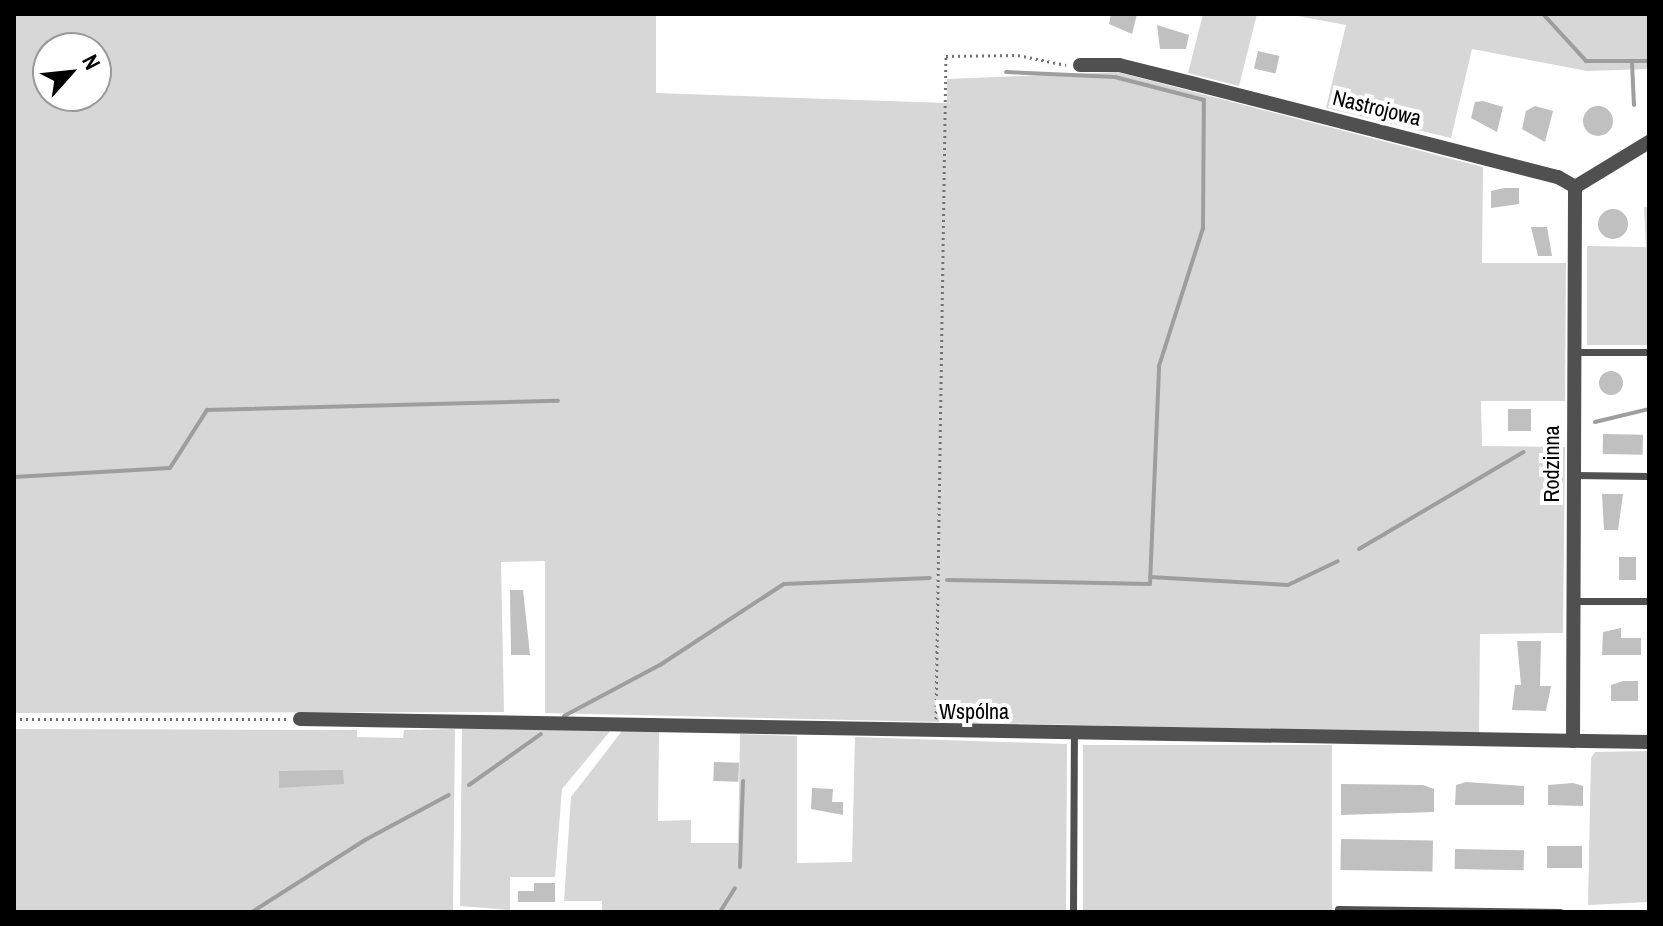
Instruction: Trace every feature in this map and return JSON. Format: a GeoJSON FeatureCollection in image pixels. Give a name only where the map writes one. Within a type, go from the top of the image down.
{"type":"FeatureCollection","features":[{"type":"Feature","properties":{"kind":"street","name":"Nastrojowa"},"geometry":{"type":"LineString","coordinates":[[1080,65],[1119,65],[1558,177],[1575,187]]}},
{"type":"Feature","properties":{"kind":"street"},"geometry":{"type":"LineString","coordinates":[[1575,187],[1649,142]]}},
{"type":"Feature","properties":{"kind":"street","name":"Rodzinna"},"geometry":{"type":"LineString","coordinates":[[1573,741],[1575,187]]}},
{"type":"Feature","properties":{"kind":"street","name":"Wspólna"},"geometry":{"type":"LineString","coordinates":[[300,719],[937,734],[1649,742]]}},
{"type":"Feature","properties":{"kind":"lane"},"geometry":{"type":"LineString","coordinates":[[1575,352],[1648,352]]}},
{"type":"Feature","properties":{"kind":"lane"},"geometry":{"type":"LineString","coordinates":[[1574,475],[1649,476]]}},
{"type":"Feature","properties":{"kind":"lane"},"geometry":{"type":"LineString","coordinates":[[1574,601],[1648,601]]}},
{"type":"Feature","properties":{"kind":"lane"},"geometry":{"type":"LineString","coordinates":[[1073,912],[1074,735]]}},
{"type":"Feature","properties":{"kind":"lane"},"geometry":{"type":"LineString","coordinates":[[1338,909],[1560,912]]}},
{"type":"Feature","properties":{"kind":"path"},"geometry":{"type":"LineString","coordinates":[[937,734],[946,56],[1018,55],[1080,65]]}},
{"type":"Feature","properties":{"kind":"path"},"geometry":{"type":"LineString","coordinates":[[14,719],[300,719]]}},
{"type":"Feature","properties":{"kind":"shaded area"},"geometry":{"type":"Polygon","coordinates":[[[14,14],[656,14],[656,93],[947,103],[947,79],[1117,72],[1483,167],[1482,263],[1566,263],[1565,401],[1481,401],[1482,446],[1565,447],[1563,633],[1480,634],[1479,734],[545,713],[545,561],[501,562],[504,712],[14,713],[14,14]]]}},
{"type":"Feature","properties":{"kind":"shaded area"},"geometry":{"type":"Polygon","coordinates":[[[1203,14],[1257,14],[1239,86],[1188,73],[1203,14]]]}},
{"type":"Feature","properties":{"kind":"shaded area"},"geometry":{"type":"Polygon","coordinates":[[[1287,14],[1649,14],[1649,69],[1587,71],[1472,49],[1451,138],[1326,108],[1346,25],[1287,14]]]}},
{"type":"Feature","properties":{"kind":"shaded area"},"geometry":{"type":"Polygon","coordinates":[[[1644,207],[1649,207],[1649,345],[1587,345],[1587,246],[1646,247],[1644,207]]]}},
{"type":"Feature","properties":{"kind":"shaded area"},"geometry":{"type":"Polygon","coordinates":[[[14,729],[357,730],[357,737],[403,738],[404,730],[455,729],[453,912],[14,912],[14,729]]]}},
{"type":"Feature","properties":{"kind":"shaded area"},"geometry":{"type":"Polygon","coordinates":[[[462,729],[611,730],[562,789],[555,877],[510,877],[510,910],[460,906],[462,729]]]}},
{"type":"Feature","properties":{"kind":"shaded area"},"geometry":{"type":"Polygon","coordinates":[[[622,731],[659,731],[658,821],[691,820],[691,843],[738,843],[740,734],[797,736],[797,863],[852,862],[855,737],[1067,744],[1066,912],[602,912],[602,901],[564,901],[571,797],[622,731]]]}},
{"type":"Feature","properties":{"kind":"shaded area"},"geometry":{"type":"Polygon","coordinates":[[[1083,745],[1332,745],[1332,912],[1083,912],[1083,745]]]}},
{"type":"Feature","properties":{"kind":"shaded area"},"geometry":{"type":"Polygon","coordinates":[[[1649,751],[1649,902],[1588,905],[1591,758],[1595,752],[1649,751]]]}},
{"type":"Feature","properties":{"kind":"building"},"geometry":{"type":"Polygon","coordinates":[[[1111,14],[1137,14],[1132,34],[1109,24],[1111,14]]]}},
{"type":"Feature","properties":{"kind":"building"},"geometry":{"type":"Polygon","coordinates":[[[1157,25],[1189,35],[1186,49],[1160,49],[1157,25]]]}},
{"type":"Feature","properties":{"kind":"building"},"geometry":{"type":"Polygon","coordinates":[[[1258,51],[1279,56],[1275,73],[1254,69],[1258,51]]]}},
{"type":"Feature","properties":{"kind":"building"},"geometry":{"type":"Polygon","coordinates":[[[1475,102],[1503,107],[1497,132],[1471,118],[1475,102]]]}},
{"type":"Feature","properties":{"kind":"building"},"geometry":{"type":"Polygon","coordinates":[[[1535,106],[1553,111],[1545,142],[1522,129],[1526,111],[1535,106]]]}},
{"type":"Feature","properties":{"kind":"building"},"geometry":{"type":"Polygon","coordinates":[[[1598,106],[1604,107],[1612,115],[1612,127],[1604,135],[1598,136],[1592,135],[1584,127],[1583,121],[1584,115],[1592,107],[1598,106]]]}},
{"type":"Feature","properties":{"kind":"building"},"geometry":{"type":"Polygon","coordinates":[[[1519,188],[1519,204],[1491,208],[1491,191],[1519,188]]]}},
{"type":"Feature","properties":{"kind":"building"},"geometry":{"type":"Polygon","coordinates":[[[1613,209],[1624,213],[1628,224],[1624,235],[1613,239],[1602,235],[1598,224],[1602,213],[1613,209]]]}},
{"type":"Feature","properties":{"kind":"building"},"geometry":{"type":"Polygon","coordinates":[[[1531,227],[1547,227],[1552,256],[1538,256],[1531,227]]]}},
{"type":"Feature","properties":{"kind":"building"},"geometry":{"type":"Polygon","coordinates":[[[1611,371],[1620,374],[1623,383],[1620,392],[1611,395],[1602,392],[1599,383],[1602,374],[1611,371]]]}},
{"type":"Feature","properties":{"kind":"building"},"geometry":{"type":"Polygon","coordinates":[[[1508,409],[1531,409],[1531,431],[1508,431],[1508,409]]]}},
{"type":"Feature","properties":{"kind":"building"},"geometry":{"type":"Polygon","coordinates":[[[1603,434],[1643,435],[1643,455],[1603,454],[1603,434]]]}},
{"type":"Feature","properties":{"kind":"building"},"geometry":{"type":"Polygon","coordinates":[[[1602,494],[1623,494],[1618,530],[1604,530],[1602,494]]]}},
{"type":"Feature","properties":{"kind":"building"},"geometry":{"type":"Polygon","coordinates":[[[1619,557],[1636,557],[1636,580],[1619,580],[1619,557]]]}},
{"type":"Feature","properties":{"kind":"building"},"geometry":{"type":"Polygon","coordinates":[[[510,590],[523,590],[530,655],[511,655],[510,590]]]}},
{"type":"Feature","properties":{"kind":"building"},"geometry":{"type":"Polygon","coordinates":[[[1621,628],[1621,638],[1641,638],[1641,655],[1602,655],[1603,632],[1621,628]]]}},
{"type":"Feature","properties":{"kind":"building"},"geometry":{"type":"Polygon","coordinates":[[[1517,641],[1541,641],[1540,686],[1551,686],[1546,711],[1512,710],[1515,685],[1521,685],[1517,641]]]}},
{"type":"Feature","properties":{"kind":"building"},"geometry":{"type":"Polygon","coordinates":[[[1638,681],[1638,701],[1611,701],[1611,685],[1638,681]]]}},
{"type":"Feature","properties":{"kind":"building"},"geometry":{"type":"Polygon","coordinates":[[[714,762],[739,763],[738,782],[713,781],[714,762]]]}},
{"type":"Feature","properties":{"kind":"building"},"geometry":{"type":"Polygon","coordinates":[[[343,770],[344,784],[279,788],[279,771],[343,770]]]}},
{"type":"Feature","properties":{"kind":"building"},"geometry":{"type":"Polygon","coordinates":[[[1466,782],[1524,786],[1524,805],[1455,805],[1456,785],[1466,782]]]}},
{"type":"Feature","properties":{"kind":"building"},"geometry":{"type":"Polygon","coordinates":[[[1573,783],[1583,786],[1583,806],[1548,805],[1548,785],[1573,783]]]}},
{"type":"Feature","properties":{"kind":"building"},"geometry":{"type":"Polygon","coordinates":[[[1341,784],[1423,785],[1434,789],[1434,812],[1341,815],[1341,784]]]}},
{"type":"Feature","properties":{"kind":"building"},"geometry":{"type":"Polygon","coordinates":[[[812,788],[833,789],[832,802],[843,802],[843,815],[811,809],[812,788]]]}},
{"type":"Feature","properties":{"kind":"building"},"geometry":{"type":"Polygon","coordinates":[[[1341,839],[1433,841],[1432,872],[1340,870],[1341,839]]]}},
{"type":"Feature","properties":{"kind":"building"},"geometry":{"type":"Polygon","coordinates":[[[1547,846],[1582,846],[1582,868],[1547,868],[1547,846]]]}},
{"type":"Feature","properties":{"kind":"building"},"geometry":{"type":"Polygon","coordinates":[[[1455,849],[1524,850],[1524,870],[1455,869],[1455,849]]]}},
{"type":"Feature","properties":{"kind":"building"},"geometry":{"type":"Polygon","coordinates":[[[534,883],[555,883],[555,902],[518,902],[518,891],[534,891],[534,883]]]}},
{"type":"Feature","properties":{"kind":"waterway"},"geometry":{"type":"LineString","coordinates":[[1543,14],[1586,61],[1649,61]]}},
{"type":"Feature","properties":{"kind":"waterway"},"geometry":{"type":"LineString","coordinates":[[1632,63],[1634,105]]}},
{"type":"Feature","properties":{"kind":"waterway"},"geometry":{"type":"LineString","coordinates":[[947,580],[1150,584],[1159,366],[1203,228],[1204,100],[1115,77],[1006,72]]}},
{"type":"Feature","properties":{"kind":"waterway"},"geometry":{"type":"LineString","coordinates":[[14,477],[170,468],[207,410],[558,401]]}},
{"type":"Feature","properties":{"kind":"waterway"},"geometry":{"type":"LineString","coordinates":[[1595,422],[1649,409]]}},
{"type":"Feature","properties":{"kind":"waterway"},"geometry":{"type":"LineString","coordinates":[[1359,549],[1524,452]]}},
{"type":"Feature","properties":{"kind":"waterway"},"geometry":{"type":"LineString","coordinates":[[1150,577],[1288,585],[1338,561]]}},
{"type":"Feature","properties":{"kind":"waterway"},"geometry":{"type":"LineString","coordinates":[[564,716],[660,665],[784,584],[930,578]]}},
{"type":"Feature","properties":{"kind":"waterway"},"geometry":{"type":"LineString","coordinates":[[469,785],[541,734]]}},
{"type":"Feature","properties":{"kind":"waterway"},"geometry":{"type":"LineString","coordinates":[[740,867],[743,781]]}},
{"type":"Feature","properties":{"kind":"waterway"},"geometry":{"type":"LineString","coordinates":[[252,912],[365,840],[449,795]]}},
{"type":"Feature","properties":{"kind":"waterway"},"geometry":{"type":"LineString","coordinates":[[720,912],[735,888]]}}]}
